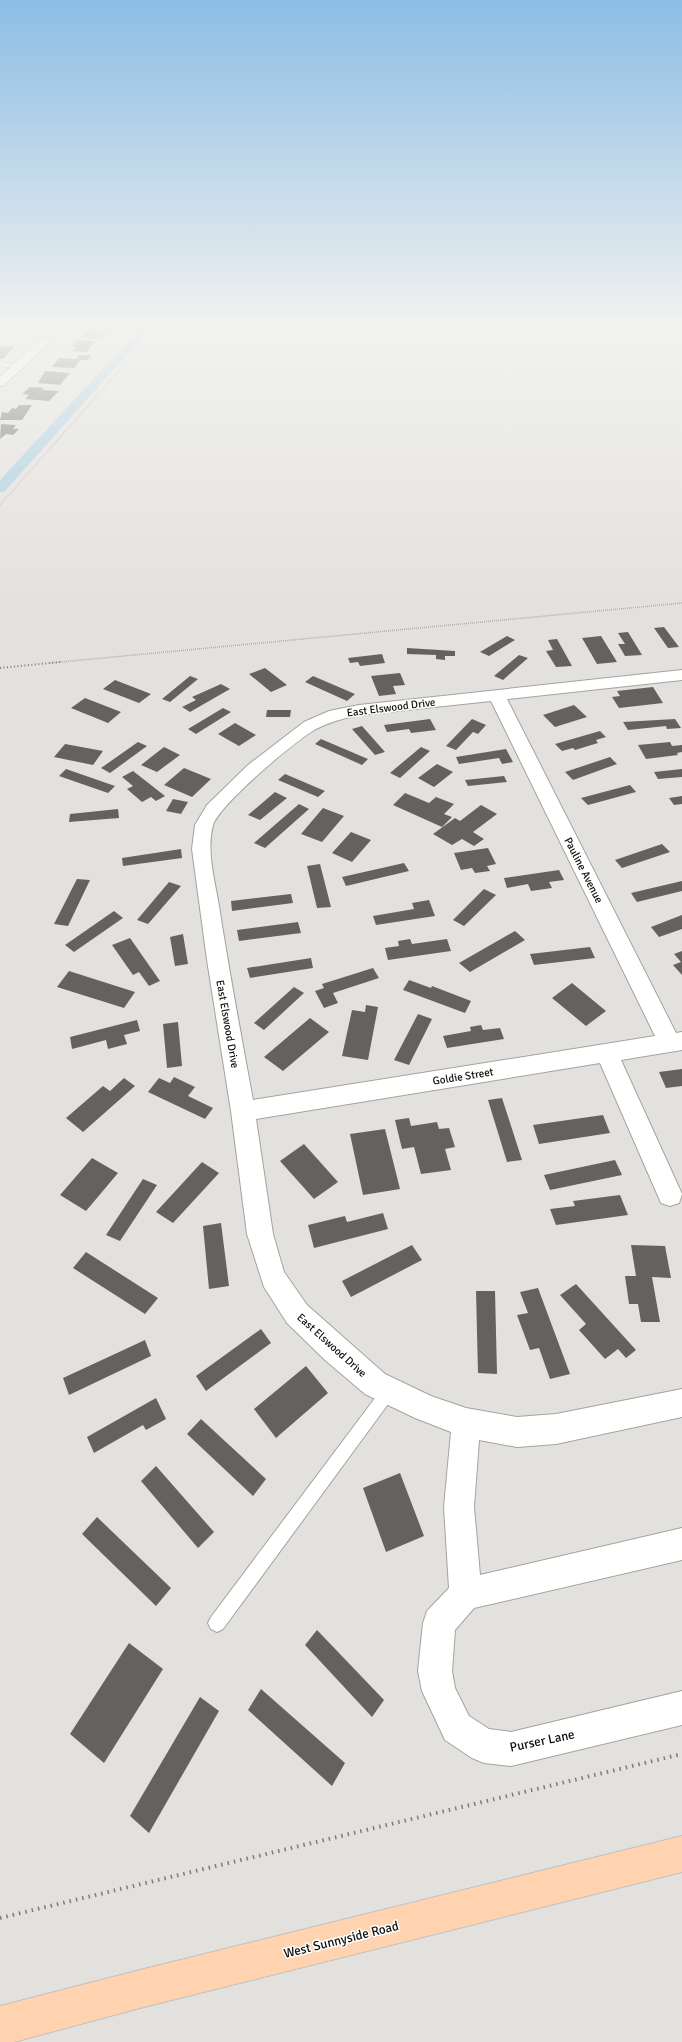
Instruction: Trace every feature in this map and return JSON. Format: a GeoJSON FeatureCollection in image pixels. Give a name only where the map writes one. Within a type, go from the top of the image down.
{"type":"FeatureCollection","features":[{"type":"Feature","properties":{"kind":"main road","name":"West Sunnyside Road"},"geometry":{"type":"LineString","coordinates":[[0,2026],[148,1987],[682,1854]]}},
{"type":"Feature","properties":{"kind":"street","name":"East Elswood Drive"},"geometry":{"type":"LineString","coordinates":[[679,680],[359,710],[335,715],[310,726],[278,749],[254,769],[213,809],[204,825],[201,849],[216,960],[243,1111],[260,1234],[273,1278],[297,1314],[335,1350],[375,1384],[425,1408],[466,1423],[517,1432],[556,1429],[682,1402]]}},
{"type":"Feature","properties":{"kind":"street","name":"Pauline Avenue"},"geometry":{"type":"LineString","coordinates":[[497,696],[676,1042]]}},
{"type":"Feature","properties":{"kind":"street","name":"Goldie Street"},"geometry":{"type":"LineString","coordinates":[[243,1111],[676,1042]]}},
{"type":"Feature","properties":{"kind":"street"},"geometry":{"type":"LineString","coordinates":[[607,1054],[670,1195]]}},
{"type":"Feature","properties":{"kind":"street"},"geometry":{"type":"LineString","coordinates":[[466,1423],[460,1506],[466,1594],[682,1544]]}},
{"type":"Feature","properties":{"kind":"street","name":"Purser Lane"},"geometry":{"type":"LineString","coordinates":[[466,1594],[439,1624],[435,1671],[439,1691],[457,1728],[484,1746],[511,1749],[682,1708]]}},
{"type":"Feature","properties":{"kind":"lane"},"geometry":{"type":"LineString","coordinates":[[217,1623],[389,1391]]}},
{"type":"Feature","properties":{"kind":"path"},"geometry":{"type":"LineString","coordinates":[[0,505],[72,424]]}},
{"type":"Feature","properties":{"kind":"path"},"geometry":{"type":"LineString","coordinates":[[0,668],[682,603]]}},
{"type":"Feature","properties":{"kind":"path"},"geometry":{"type":"LineString","coordinates":[[0,1918],[682,1754]]}},
{"type":"Feature","properties":{"kind":"building"},"geometry":{"type":"Polygon","coordinates":[[[1,424],[16,425],[13,429],[19,429],[13,435],[6,434],[0,439],[1,424]]]}},
{"type":"Feature","properties":{"kind":"building"},"geometry":{"type":"Polygon","coordinates":[[[664,627],[679,647],[668,648],[654,628],[664,627]]]}},
{"type":"Feature","properties":{"kind":"building"},"geometry":{"type":"Polygon","coordinates":[[[628,632],[642,655],[625,656],[618,644],[625,644],[618,633],[628,632]]]}},
{"type":"Feature","properties":{"kind":"building"},"geometry":{"type":"Polygon","coordinates":[[[507,636],[515,640],[489,656],[480,652],[507,636]]]}},
{"type":"Feature","properties":{"kind":"building"},"geometry":{"type":"Polygon","coordinates":[[[601,636],[617,662],[597,664],[582,638],[601,636]]]}},
{"type":"Feature","properties":{"kind":"building"},"geometry":{"type":"Polygon","coordinates":[[[557,639],[572,666],[556,667],[546,651],[553,650],[548,640],[557,639]]]}},
{"type":"Feature","properties":{"kind":"building"},"geometry":{"type":"Polygon","coordinates":[[[407,648],[455,651],[455,656],[445,656],[445,660],[436,659],[436,655],[407,654],[407,648]]]}},
{"type":"Feature","properties":{"kind":"building"},"geometry":{"type":"Polygon","coordinates":[[[382,654],[385,663],[360,666],[358,662],[350,663],[348,658],[382,654]]]}},
{"type":"Feature","properties":{"kind":"building"},"geometry":{"type":"Polygon","coordinates":[[[519,655],[528,658],[503,680],[494,676],[519,655]]]}},
{"type":"Feature","properties":{"kind":"building"},"geometry":{"type":"Polygon","coordinates":[[[265,668],[287,685],[271,692],[249,674],[265,668]]]}},
{"type":"Feature","properties":{"kind":"building"},"geometry":{"type":"Polygon","coordinates":[[[400,673],[405,685],[393,686],[396,694],[379,696],[371,676],[400,673]]]}},
{"type":"Feature","properties":{"kind":"building"},"geometry":{"type":"Polygon","coordinates":[[[190,676],[198,679],[170,702],[162,699],[190,676]]]}},
{"type":"Feature","properties":{"kind":"building"},"geometry":{"type":"Polygon","coordinates":[[[313,676],[355,694],[347,701],[305,682],[313,676]]]}},
{"type":"Feature","properties":{"kind":"building"},"geometry":{"type":"Polygon","coordinates":[[[115,680],[151,694],[139,703],[103,689],[115,680]]]}},
{"type":"Feature","properties":{"kind":"building"},"geometry":{"type":"Polygon","coordinates":[[[221,684],[230,689],[190,712],[182,707],[196,700],[192,697],[221,684]]]}},
{"type":"Feature","properties":{"kind":"building"},"geometry":{"type":"Polygon","coordinates":[[[653,687],[663,703],[619,708],[612,697],[620,696],[617,691],[653,687]]]}},
{"type":"Feature","properties":{"kind":"building"},"geometry":{"type":"Polygon","coordinates":[[[85,698],[121,712],[108,723],[71,708],[85,698]]]}},
{"type":"Feature","properties":{"kind":"building"},"geometry":{"type":"Polygon","coordinates":[[[574,705],[587,717],[555,727],[543,715],[574,705]]]}},
{"type":"Feature","properties":{"kind":"building"},"geometry":{"type":"Polygon","coordinates":[[[223,708],[231,712],[196,734],[188,729],[223,708]]]}},
{"type":"Feature","properties":{"kind":"building"},"geometry":{"type":"Polygon","coordinates":[[[267,710],[291,710],[290,717],[266,717],[267,710]]]}},
{"type":"Feature","properties":{"kind":"building"},"geometry":{"type":"Polygon","coordinates":[[[430,719],[436,730],[411,733],[409,729],[387,732],[384,725],[430,719]]]}},
{"type":"Feature","properties":{"kind":"building"},"geometry":{"type":"Polygon","coordinates":[[[472,719],[486,725],[478,734],[473,732],[456,750],[446,746],[472,719]]]}},
{"type":"Feature","properties":{"kind":"building"},"geometry":{"type":"Polygon","coordinates":[[[675,719],[681,728],[667,729],[666,726],[628,730],[623,722],[675,719]]]}},
{"type":"Feature","properties":{"kind":"building"},"geometry":{"type":"Polygon","coordinates":[[[235,723],[256,735],[239,746],[218,734],[235,723]]]}},
{"type":"Feature","properties":{"kind":"building"},"geometry":{"type":"Polygon","coordinates":[[[362,726],[385,752],[375,755],[352,729],[362,726]]]}},
{"type":"Feature","properties":{"kind":"building"},"geometry":{"type":"Polygon","coordinates":[[[600,731],[606,737],[596,740],[598,743],[575,750],[573,748],[562,751],[555,744],[600,731]]]}},
{"type":"Feature","properties":{"kind":"building"},"geometry":{"type":"Polygon","coordinates":[[[321,739],[368,759],[362,765],[315,744],[321,739]]]}},
{"type":"Feature","properties":{"kind":"building"},"geometry":{"type":"Polygon","coordinates":[[[138,742],[147,746],[110,773],[101,768],[138,742]]]}},
{"type":"Feature","properties":{"kind":"building"},"geometry":{"type":"Polygon","coordinates":[[[670,742],[672,746],[682,745],[682,752],[677,753],[678,755],[646,759],[638,745],[670,742]]]}},
{"type":"Feature","properties":{"kind":"building"},"geometry":{"type":"Polygon","coordinates":[[[65,744],[103,751],[93,765],[54,757],[65,744]]]}},
{"type":"Feature","properties":{"kind":"building"},"geometry":{"type":"Polygon","coordinates":[[[164,747],[180,755],[157,772],[141,765],[164,747]]]}},
{"type":"Feature","properties":{"kind":"building"},"geometry":{"type":"Polygon","coordinates":[[[421,747],[430,751],[400,778],[390,773],[421,747]]]}},
{"type":"Feature","properties":{"kind":"building"},"geometry":{"type":"Polygon","coordinates":[[[506,749],[513,762],[502,764],[499,758],[459,764],[456,757],[506,749]]]}},
{"type":"Feature","properties":{"kind":"building"},"geometry":{"type":"Polygon","coordinates":[[[610,757],[617,764],[573,780],[565,772],[610,757]]]}},
{"type":"Feature","properties":{"kind":"building"},"geometry":{"type":"Polygon","coordinates":[[[437,764],[453,772],[434,787],[418,778],[437,764]]]}},
{"type":"Feature","properties":{"kind":"building"},"geometry":{"type":"Polygon","coordinates":[[[184,768],[211,779],[192,797],[164,785],[184,768]]]}},
{"type":"Feature","properties":{"kind":"building"},"geometry":{"type":"Polygon","coordinates":[[[66,769],[115,786],[108,793],[59,776],[66,769]]]}},
{"type":"Feature","properties":{"kind":"building"},"geometry":{"type":"Polygon","coordinates":[[[682,769],[682,777],[658,779],[654,772],[682,769]]]}},
{"type":"Feature","properties":{"kind":"building"},"geometry":{"type":"Polygon","coordinates":[[[133,771],[165,796],[156,801],[151,797],[142,802],[127,789],[133,786],[122,777],[133,771]]]}},
{"type":"Feature","properties":{"kind":"building"},"geometry":{"type":"Polygon","coordinates":[[[285,774],[325,791],[318,797],[278,780],[285,774]]]}},
{"type":"Feature","properties":{"kind":"building"},"geometry":{"type":"Polygon","coordinates":[[[504,776],[507,782],[468,786],[465,780],[504,776]]]}},
{"type":"Feature","properties":{"kind":"building"},"geometry":{"type":"Polygon","coordinates":[[[630,785],[636,792],[588,805],[581,798],[630,785]]]}},
{"type":"Feature","properties":{"kind":"building"},"geometry":{"type":"Polygon","coordinates":[[[275,792],[287,798],[260,820],[248,815],[275,792]]]}},
{"type":"Feature","properties":{"kind":"building"},"geometry":{"type":"Polygon","coordinates":[[[405,793],[429,803],[436,797],[454,804],[444,814],[452,817],[442,827],[393,805],[405,793]]]}},
{"type":"Feature","properties":{"kind":"building"},"geometry":{"type":"Polygon","coordinates":[[[682,796],[682,804],[674,805],[669,798],[682,796]]]}},
{"type":"Feature","properties":{"kind":"building"},"geometry":{"type":"Polygon","coordinates":[[[173,799],[188,802],[181,814],[166,811],[173,799]]]}},
{"type":"Feature","properties":{"kind":"building"},"geometry":{"type":"Polygon","coordinates":[[[299,804],[309,809],[265,848],[254,843],[299,804]]]}},
{"type":"Feature","properties":{"kind":"building"},"geometry":{"type":"Polygon","coordinates":[[[481,805],[497,814],[473,832],[484,839],[474,846],[462,839],[452,845],[433,834],[455,818],[460,821],[481,805]]]}},
{"type":"Feature","properties":{"kind":"building"},"geometry":{"type":"Polygon","coordinates":[[[323,808],[344,816],[322,842],[301,834],[323,808]]]}},
{"type":"Feature","properties":{"kind":"building"},"geometry":{"type":"Polygon","coordinates":[[[118,809],[119,818],[69,822],[70,814],[118,809]]]}},
{"type":"Feature","properties":{"kind":"building"},"geometry":{"type":"Polygon","coordinates":[[[351,832],[371,840],[352,862],[332,853],[351,832]]]}},
{"type":"Feature","properties":{"kind":"building"},"geometry":{"type":"Polygon","coordinates":[[[662,844],[670,852],[622,868],[615,860],[662,844]]]}},
{"type":"Feature","properties":{"kind":"building"},"geometry":{"type":"Polygon","coordinates":[[[488,848],[496,864],[487,866],[490,871],[475,873],[472,868],[461,870],[454,853],[488,848]]]}},
{"type":"Feature","properties":{"kind":"building"},"geometry":{"type":"Polygon","coordinates":[[[181,849],[182,858],[123,866],[122,858],[181,849]]]}},
{"type":"Feature","properties":{"kind":"building"},"geometry":{"type":"Polygon","coordinates":[[[404,863],[409,871],[346,886],[342,877],[404,863]]]}},
{"type":"Feature","properties":{"kind":"building"},"geometry":{"type":"Polygon","coordinates":[[[320,864],[331,907],[317,908],[307,866],[320,864]]]}},
{"type":"Feature","properties":{"kind":"building"},"geometry":{"type":"Polygon","coordinates":[[[559,870],[564,880],[549,882],[552,888],[531,891],[528,884],[507,888],[504,878],[559,870]]]}},
{"type":"Feature","properties":{"kind":"building"},"geometry":{"type":"Polygon","coordinates":[[[77,879],[90,880],[68,926],[54,924],[77,879]]]}},
{"type":"Feature","properties":{"kind":"building"},"geometry":{"type":"Polygon","coordinates":[[[682,881],[682,891],[637,902],[631,893],[682,881]]]}},
{"type":"Feature","properties":{"kind":"building"},"geometry":{"type":"Polygon","coordinates":[[[169,882],[181,886],[148,924],[137,920],[169,882]]]}},
{"type":"Feature","properties":{"kind":"building"},"geometry":{"type":"Polygon","coordinates":[[[484,889],[496,895],[464,926],[453,920],[484,889]]]}},
{"type":"Feature","properties":{"kind":"building"},"geometry":{"type":"Polygon","coordinates":[[[291,894],[293,903],[232,911],[231,901],[291,894]]]}},
{"type":"Feature","properties":{"kind":"building"},"geometry":{"type":"Polygon","coordinates":[[[429,900],[435,916],[376,925],[373,916],[414,909],[412,903],[429,900]]]}},
{"type":"Feature","properties":{"kind":"building"},"geometry":{"type":"Polygon","coordinates":[[[114,911],[123,918],[74,952],[65,945],[114,911]]]}},
{"type":"Feature","properties":{"kind":"building"},"geometry":{"type":"Polygon","coordinates":[[[682,915],[682,929],[659,937],[651,927],[682,915]]]}},
{"type":"Feature","properties":{"kind":"building"},"geometry":{"type":"Polygon","coordinates":[[[298,922],[301,933],[239,941],[237,930],[298,922]]]}},
{"type":"Feature","properties":{"kind":"building"},"geometry":{"type":"Polygon","coordinates":[[[515,931],[525,940],[470,972],[459,963],[515,931]]]}},
{"type":"Feature","properties":{"kind":"building"},"geometry":{"type":"Polygon","coordinates":[[[183,934],[188,964],[175,966],[170,937],[183,934]]]}},
{"type":"Feature","properties":{"kind":"building"},"geometry":{"type":"Polygon","coordinates":[[[130,938],[160,981],[149,986],[139,972],[133,975],[112,945],[130,938]]]}},
{"type":"Feature","properties":{"kind":"building"},"geometry":{"type":"Polygon","coordinates":[[[410,939],[412,944],[447,939],[451,951],[388,960],[385,948],[399,946],[398,941],[410,939]]]}},
{"type":"Feature","properties":{"kind":"building"},"geometry":{"type":"Polygon","coordinates":[[[590,947],[595,958],[534,965],[530,954],[590,947]]]}},
{"type":"Feature","properties":{"kind":"building"},"geometry":{"type":"Polygon","coordinates":[[[682,951],[682,975],[673,965],[681,962],[674,954],[682,951]]]}},
{"type":"Feature","properties":{"kind":"building"},"geometry":{"type":"Polygon","coordinates":[[[311,958],[313,968],[250,978],[247,968],[311,958]]]}},
{"type":"Feature","properties":{"kind":"building"},"geometry":{"type":"Polygon","coordinates":[[[373,968],[379,978],[333,993],[338,1003],[324,1008],[315,991],[324,988],[322,984],[373,968]]]}},
{"type":"Feature","properties":{"kind":"building"},"geometry":{"type":"Polygon","coordinates":[[[69,971],[135,992],[124,1008],[57,987],[69,971]]]}},
{"type":"Feature","properties":{"kind":"building"},"geometry":{"type":"Polygon","coordinates":[[[409,980],[431,988],[432,986],[471,1001],[465,1013],[403,990],[409,980]]]}},
{"type":"Feature","properties":{"kind":"building"},"geometry":{"type":"Polygon","coordinates":[[[572,983],[606,1011],[586,1026],[552,998],[572,983]]]}},
{"type":"Feature","properties":{"kind":"building"},"geometry":{"type":"Polygon","coordinates":[[[294,987],[304,993],[264,1030],[254,1023],[294,987]]]}},
{"type":"Feature","properties":{"kind":"building"},"geometry":{"type":"Polygon","coordinates":[[[366,1005],[378,1007],[368,1060],[342,1056],[352,1010],[365,1012],[366,1005]]]}},
{"type":"Feature","properties":{"kind":"building"},"geometry":{"type":"Polygon","coordinates":[[[418,1014],[432,1019],[409,1065],[394,1060],[418,1014]]]}},
{"type":"Feature","properties":{"kind":"building"},"geometry":{"type":"Polygon","coordinates":[[[310,1018],[329,1032],[283,1071],[264,1057],[310,1018]]]}},
{"type":"Feature","properties":{"kind":"building"},"geometry":{"type":"Polygon","coordinates":[[[137,1020],[140,1031],[124,1035],[127,1044],[108,1049],[106,1040],[72,1049],[70,1037],[137,1020]]]}},
{"type":"Feature","properties":{"kind":"building"},"geometry":{"type":"Polygon","coordinates":[[[178,1022],[182,1066],[167,1068],[163,1024],[178,1022]]]}},
{"type":"Feature","properties":{"kind":"building"},"geometry":{"type":"Polygon","coordinates":[[[481,1025],[483,1030],[500,1028],[504,1039],[447,1048],[443,1036],[471,1031],[470,1027],[481,1025]]]}},
{"type":"Feature","properties":{"kind":"building"},"geometry":{"type":"Polygon","coordinates":[[[682,1069],[682,1086],[666,1088],[659,1072],[682,1069]]]}},
{"type":"Feature","properties":{"kind":"building"},"geometry":{"type":"Polygon","coordinates":[[[174,1077],[195,1087],[188,1096],[213,1108],[205,1119],[148,1092],[159,1078],[170,1083],[174,1077]]]}},
{"type":"Feature","properties":{"kind":"building"},"geometry":{"type":"Polygon","coordinates":[[[124,1078],[135,1086],[83,1132],[66,1118],[103,1086],[110,1091],[124,1078]]]}},
{"type":"Feature","properties":{"kind":"building"},"geometry":{"type":"Polygon","coordinates":[[[502,1098],[522,1160],[507,1162],[488,1100],[502,1098]]]}},
{"type":"Feature","properties":{"kind":"building"},"geometry":{"type":"Polygon","coordinates":[[[603,1115],[610,1133],[539,1144],[533,1125],[603,1115]]]}},
{"type":"Feature","properties":{"kind":"building"},"geometry":{"type":"Polygon","coordinates":[[[409,1118],[411,1126],[437,1122],[439,1129],[449,1128],[455,1147],[445,1149],[451,1170],[421,1174],[414,1147],[402,1149],[395,1120],[409,1118]]]}},
{"type":"Feature","properties":{"kind":"building"},"geometry":{"type":"Polygon","coordinates":[[[385,1129],[400,1189],[363,1195],[350,1134],[385,1129]]]}},
{"type":"Feature","properties":{"kind":"building"},"geometry":{"type":"Polygon","coordinates":[[[304,1144],[338,1182],[314,1199],[280,1161],[304,1144]]]}},
{"type":"Feature","properties":{"kind":"building"},"geometry":{"type":"Polygon","coordinates":[[[92,1158],[118,1173],[86,1211],[60,1195],[92,1158]]]}},
{"type":"Feature","properties":{"kind":"building"},"geometry":{"type":"Polygon","coordinates":[[[615,1160],[622,1175],[550,1190],[544,1175],[615,1160]]]}},
{"type":"Feature","properties":{"kind":"building"},"geometry":{"type":"Polygon","coordinates":[[[202,1162],[219,1173],[173,1223],[156,1212],[202,1162]]]}},
{"type":"Feature","properties":{"kind":"building"},"geometry":{"type":"Polygon","coordinates":[[[143,1179],[157,1185],[120,1241],[106,1235],[143,1179]]]}},
{"type":"Feature","properties":{"kind":"building"},"geometry":{"type":"Polygon","coordinates":[[[620,1195],[628,1215],[556,1225],[550,1209],[575,1206],[573,1201],[620,1195]]]}},
{"type":"Feature","properties":{"kind":"building"},"geometry":{"type":"Polygon","coordinates":[[[383,1213],[388,1229],[314,1248],[308,1225],[345,1216],[347,1222],[383,1213]]]}},
{"type":"Feature","properties":{"kind":"building"},"geometry":{"type":"Polygon","coordinates":[[[221,1223],[229,1286],[209,1289],[203,1226],[221,1223]]]}},
{"type":"Feature","properties":{"kind":"building"},"geometry":{"type":"Polygon","coordinates":[[[412,1245],[422,1260],[351,1297],[342,1281],[412,1245]]]}},
{"type":"Feature","properties":{"kind":"building"},"geometry":{"type":"Polygon","coordinates":[[[631,1245],[665,1246],[671,1278],[652,1277],[660,1322],[641,1322],[638,1304],[629,1304],[625,1276],[636,1276],[631,1245]]]}},
{"type":"Feature","properties":{"kind":"building"},"geometry":{"type":"Polygon","coordinates":[[[86,1252],[158,1298],[145,1314],[73,1268],[86,1252]]]}},
{"type":"Feature","properties":{"kind":"building"},"geometry":{"type":"Polygon","coordinates":[[[576,1284],[636,1350],[626,1358],[618,1349],[605,1359],[579,1330],[586,1324],[560,1295],[576,1284]]]}},
{"type":"Feature","properties":{"kind":"building"},"geometry":{"type":"Polygon","coordinates":[[[538,1288],[570,1374],[550,1379],[539,1348],[530,1350],[517,1315],[528,1313],[520,1292],[538,1288]]]}},
{"type":"Feature","properties":{"kind":"building"},"geometry":{"type":"Polygon","coordinates":[[[476,1291],[495,1291],[497,1374],[478,1373],[476,1291]]]}},
{"type":"Feature","properties":{"kind":"building"},"geometry":{"type":"Polygon","coordinates":[[[261,1329],[271,1343],[206,1391],[196,1376],[261,1329]]]}},
{"type":"Feature","properties":{"kind":"building"},"geometry":{"type":"Polygon","coordinates":[[[145,1340],[151,1356],[69,1395],[63,1378],[145,1340]]]}},
{"type":"Feature","properties":{"kind":"building"},"geometry":{"type":"Polygon","coordinates":[[[306,1366],[328,1393],[276,1438],[254,1409],[306,1366]]]}},
{"type":"Feature","properties":{"kind":"building"},"geometry":{"type":"Polygon","coordinates":[[[156,1398],[166,1419],[146,1430],[143,1425],[94,1453],[87,1437],[156,1398]]]}},
{"type":"Feature","properties":{"kind":"building"},"geometry":{"type":"Polygon","coordinates":[[[201,1419],[266,1479],[253,1496],[187,1434],[201,1419]]]}},
{"type":"Feature","properties":{"kind":"building"},"geometry":{"type":"Polygon","coordinates":[[[156,1466],[214,1532],[198,1548],[141,1481],[156,1466]]]}},
{"type":"Feature","properties":{"kind":"building"},"geometry":{"type":"Polygon","coordinates":[[[400,1473],[424,1536],[386,1552],[363,1488],[400,1473]]]}},
{"type":"Feature","properties":{"kind":"building"},"geometry":{"type":"Polygon","coordinates":[[[97,1517],[171,1588],[156,1606],[82,1534],[97,1517]]]}},
{"type":"Feature","properties":{"kind":"building"},"geometry":{"type":"Polygon","coordinates":[[[317,1630],[384,1700],[372,1717],[305,1645],[317,1630]]]}},
{"type":"Feature","properties":{"kind":"building"},"geometry":{"type":"Polygon","coordinates":[[[129,1643],[163,1669],[104,1763],[70,1734],[129,1643]]]}},
{"type":"Feature","properties":{"kind":"building"},"geometry":{"type":"Polygon","coordinates":[[[261,1689],[345,1763],[332,1786],[248,1710],[261,1689]]]}},
{"type":"Feature","properties":{"kind":"building"},"geometry":{"type":"Polygon","coordinates":[[[200,1697],[219,1711],[149,1833],[130,1816],[200,1697]]]}},
{"type":"Feature","properties":{"kind":"waterway"},"geometry":{"type":"LineString","coordinates":[[0,488],[58,424]]}}]}
